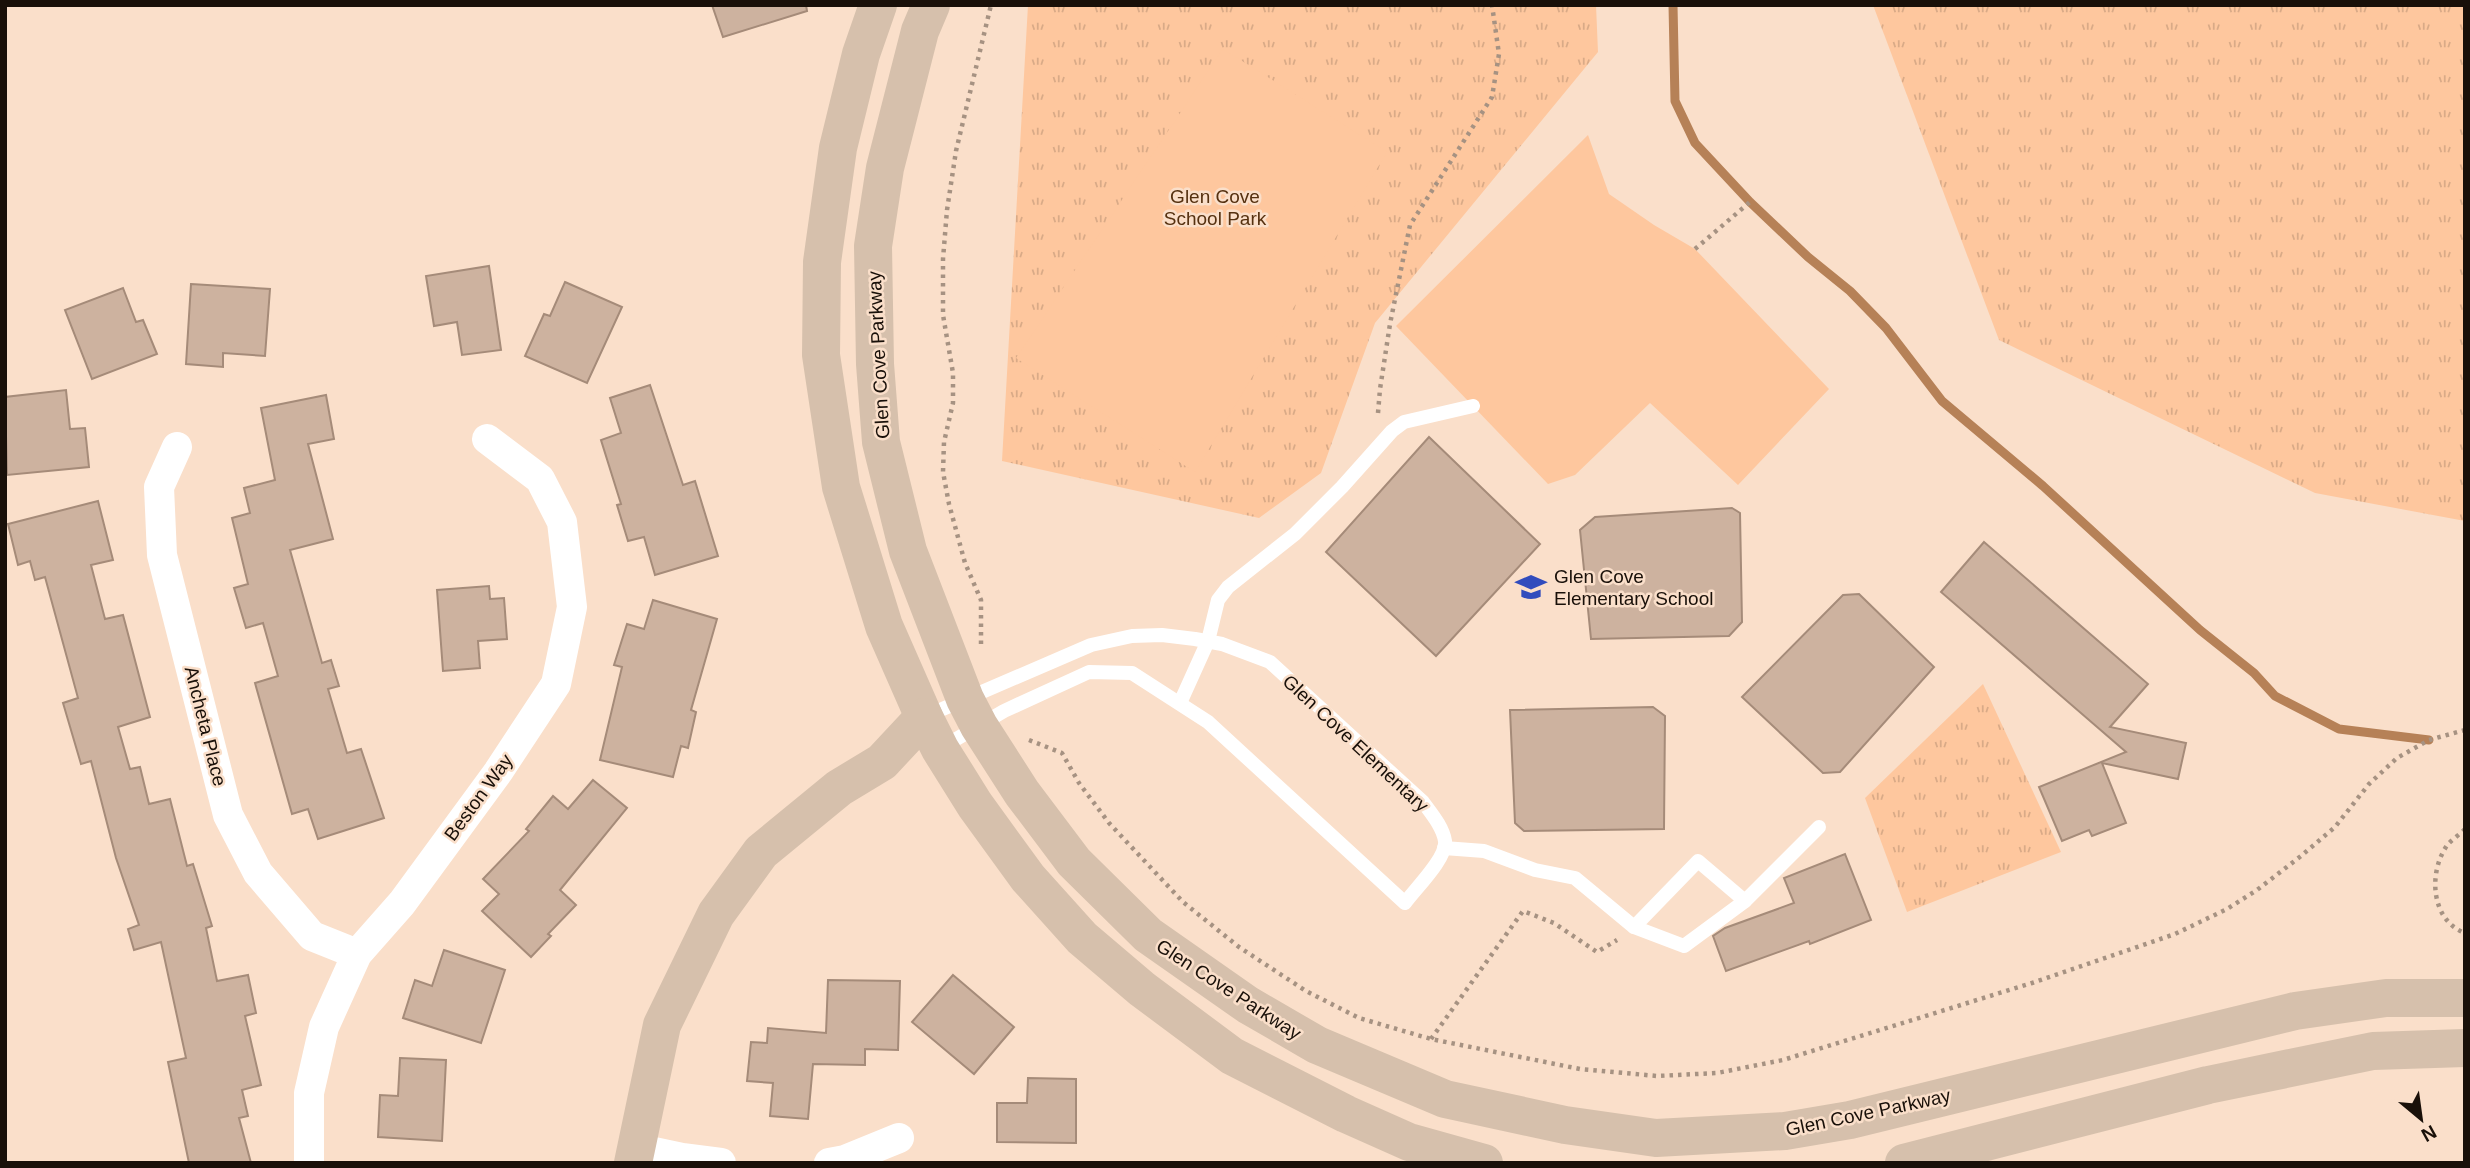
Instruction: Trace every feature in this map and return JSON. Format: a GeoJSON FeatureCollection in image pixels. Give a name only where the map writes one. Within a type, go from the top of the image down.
{"type":"FeatureCollection","features":[{"type":"Feature","properties":{"kind":"main road"},"geometry":{"type":"LineString","coordinates":[[878,5],[861,54],[838,148],[822,262],[821,355],[841,487],[884,626],[932,733],[975,805],[1028,878],[1082,938],[1142,989],[1232,1056],[1346,1114],[1409,1142],[1484,1163]]}},
{"type":"Feature","properties":{"kind":"main road","name":"Glen Cove Parkway"},"geometry":{"type":"LineString","coordinates":[[931,5],[920,31],[885,167],[873,246],[875,364],[881,442],[908,551],[972,713],[1022,793],[1074,862],[1148,935],[1248,1005],[1317,1045],[1445,1099],[1565,1125],[1656,1138],[1785,1131],[1863,1116],[2295,1011],[2386,998],[2465,998]]}},
{"type":"Feature","properties":{"kind":"main road"},"geometry":{"type":"LineString","coordinates":[[634,1155],[662,1025],[716,914],[761,852],[839,788],[932,733]]}},
{"type":"Feature","properties":{"kind":"main road"},"geometry":{"type":"LineString","coordinates":[[1904,1163],[2208,1085],[2373,1051],[2465,1048]]}},
{"type":"Feature","properties":{"kind":"street","name":"Beston Way"},"geometry":{"type":"LineString","coordinates":[[309,1163],[309,1093],[324,1027],[357,954],[402,903],[498,772],[556,684],[572,607],[562,522],[540,479],[487,439]]}},
{"type":"Feature","properties":{"kind":"street","name":"Ancheta Place"},"geometry":{"type":"LineString","coordinates":[[177,447],[159,487],[162,555],[228,814],[258,873],[312,936],[357,954]]}},
{"type":"Feature","properties":{"kind":"street"},"geometry":{"type":"LineString","coordinates":[[829,1163],[845,1160],[898,1138]]}},
{"type":"Feature","properties":{"kind":"street"},"geometry":{"type":"LineString","coordinates":[[634,1155],[721,1163]]}},
{"type":"Feature","properties":{"kind":"lane"},"geometry":{"type":"LineString","coordinates":[[1180,703],[1208,641],[1218,600],[1228,587],[1294,534],[1342,487],[1392,431],[1404,422],[1473,406]]}},
{"type":"Feature","properties":{"kind":"lane","name":"Glen Cove Elementary"},"geometry":{"type":"LineString","coordinates":[[1142,635],[1208,641],[1245,651],[1270,663],[1423,802],[1438,823],[1445,841],[1443,854],[1405,903],[1208,722],[1132,673],[1089,672],[1004,711],[972,713],[932,733],[1091,645],[1142,635]]}},
{"type":"Feature","properties":{"kind":"lane"},"geometry":{"type":"LineString","coordinates":[[1444,848],[1484,851],[1535,870],[1575,878],[1634,927],[1684,946],[1745,901],[1819,827]]}},
{"type":"Feature","properties":{"kind":"lane"},"geometry":{"type":"LineString","coordinates":[[1634,927],[1698,861],[1745,901]]}},
{"type":"Feature","properties":{"kind":"path"},"geometry":{"type":"LineString","coordinates":[[1392,431],[1378,421],[1380,389],[1410,225],[1492,97],[1499,54],[1492,5]]}},
{"type":"Feature","properties":{"kind":"path"},"geometry":{"type":"LineString","coordinates":[[1695,249],[1749,202]]}},
{"type":"Feature","properties":{"kind":"path"},"geometry":{"type":"LineString","coordinates":[[2258,890],[2335,827],[2369,784],[2397,758],[2429,740],[2465,730]]}},
{"type":"Feature","properties":{"kind":"path"},"geometry":{"type":"LineString","coordinates":[[2465,830],[2448,844],[2437,866],[2435,890],[2441,914],[2458,931],[2465,933]]}},
{"type":"Feature","properties":{"kind":"path"},"geometry":{"type":"LineString","coordinates":[[1431,1039],[1523,911],[1554,923],[1597,952],[1622,938],[1634,927]]}},
{"type":"Feature","properties":{"kind":"green space","name":"Glen Cove School Park"},"geometry":{"type":"Polygon","coordinates":[[[1028,5],[1596,5],[1598,52],[1375,323],[1321,473],[1259,518],[1002,461],[1028,5]]]}},
{"type":"Feature","properties":{"kind":"green space"},"geometry":{"type":"Polygon","coordinates":[[[1873,5],[2465,5],[2465,521],[2315,493],[1999,340],[1873,5]]]}},
{"type":"Feature","properties":{"kind":"green space"},"geometry":{"type":"Polygon","coordinates":[[[1223,49],[1387,152],[1195,472],[1016,358],[1223,49]]]}},
{"type":"Feature","properties":{"kind":"green space"},"geometry":{"type":"Polygon","coordinates":[[[1588,135],[1609,194],[1695,249],[1829,389],[1738,485],[1650,403],[1575,475],[1548,484],[1396,326],[1588,135]]]}},
{"type":"Feature","properties":{"kind":"green space"},"geometry":{"type":"Polygon","coordinates":[[[1983,684],[2061,852],[1907,912],[1865,798],[1983,684]]]}},
{"type":"Feature","properties":{"kind":"building"},"geometry":{"type":"Polygon","coordinates":[[[712,5],[806,5],[807,11],[723,37],[712,5]]]}},
{"type":"Feature","properties":{"kind":"building"},"geometry":{"type":"Polygon","coordinates":[[[489,266],[501,350],[462,355],[457,322],[434,326],[426,276],[489,266]]]}},
{"type":"Feature","properties":{"kind":"building"},"geometry":{"type":"Polygon","coordinates":[[[565,282],[622,307],[587,383],[525,356],[544,314],[550,316],[565,282]]]}},
{"type":"Feature","properties":{"kind":"building"},"geometry":{"type":"Polygon","coordinates":[[[191,284],[270,289],[265,356],[223,353],[223,367],[186,364],[191,284]]]}},
{"type":"Feature","properties":{"kind":"building"},"geometry":{"type":"Polygon","coordinates":[[[123,288],[136,322],[143,320],[157,354],[92,379],[65,310],[123,288]]]}},
{"type":"Feature","properties":{"kind":"building"},"geometry":{"type":"Polygon","coordinates":[[[650,385],[683,485],[695,481],[718,556],[655,575],[644,537],[628,541],[617,505],[621,504],[601,440],[621,433],[610,398],[650,385]]]}},
{"type":"Feature","properties":{"kind":"building"},"geometry":{"type":"Polygon","coordinates":[[[66,390],[70,429],[85,428],[89,467],[7,475],[5,397],[66,390]]]}},
{"type":"Feature","properties":{"kind":"building"},"geometry":{"type":"Polygon","coordinates":[[[326,395],[334,439],[308,444],[333,539],[290,550],[322,663],[331,660],[339,686],[328,689],[347,753],[361,749],[384,818],[318,839],[308,809],[292,814],[255,683],[278,676],[263,623],[246,628],[234,588],[248,584],[232,518],[250,513],[244,488],[275,480],[261,408],[326,395]]]}},
{"type":"Feature","properties":{"kind":"building"},"geometry":{"type":"Polygon","coordinates":[[[1429,437],[1540,544],[1436,656],[1326,552],[1429,437]]]}},
{"type":"Feature","properties":{"kind":"building"},"geometry":{"type":"Polygon","coordinates":[[[98,501],[113,560],[91,565],[105,619],[123,615],[150,717],[118,727],[130,769],[140,767],[149,804],[170,799],[187,866],[193,864],[212,926],[206,928],[217,981],[248,975],[256,1013],[245,1016],[261,1085],[242,1090],[248,1116],[239,1118],[251,1163],[189,1163],[168,1062],[186,1058],[161,942],[134,950],[128,929],[139,925],[116,858],[91,761],[81,764],[63,703],[78,698],[45,577],[35,580],[30,561],[18,565],[8,524],[98,501]]]}},
{"type":"Feature","properties":{"kind":"building"},"geometry":{"type":"Polygon","coordinates":[[[1732,508],[1740,513],[1742,622],[1729,636],[1591,639],[1580,530],[1595,517],[1732,508]]]}},
{"type":"Feature","properties":{"kind":"building"},"geometry":{"type":"Polygon","coordinates":[[[1984,542],[2148,684],[2110,727],[2186,743],[2178,779],[2102,763],[2126,823],[2092,836],[2089,830],[2062,841],[2039,787],[2126,752],[1941,592],[1984,542]]]}},
{"type":"Feature","properties":{"kind":"building"},"geometry":{"type":"Polygon","coordinates":[[[489,586],[490,599],[504,598],[507,639],[478,641],[480,668],[443,671],[437,590],[489,586]]]}},
{"type":"Feature","properties":{"kind":"building"},"geometry":{"type":"Polygon","coordinates":[[[1859,594],[1934,667],[1840,772],[1823,773],[1742,697],[1843,595],[1859,594]]]}},
{"type":"Feature","properties":{"kind":"building"},"geometry":{"type":"Polygon","coordinates":[[[653,600],[717,619],[691,710],[696,712],[688,748],[681,746],[673,777],[600,760],[622,667],[614,665],[627,624],[644,629],[653,600]]]}},
{"type":"Feature","properties":{"kind":"building"},"geometry":{"type":"Polygon","coordinates":[[[1653,707],[1665,716],[1664,829],[1524,831],[1515,823],[1510,710],[1653,707]]]}},
{"type":"Feature","properties":{"kind":"building"},"geometry":{"type":"Polygon","coordinates":[[[593,780],[627,808],[560,890],[576,905],[548,934],[551,936],[531,957],[482,911],[499,894],[483,879],[529,831],[526,829],[553,796],[568,809],[593,780]]]}},
{"type":"Feature","properties":{"kind":"building"},"geometry":{"type":"Polygon","coordinates":[[[1845,854],[1871,920],[1810,944],[1809,941],[1726,971],[1713,936],[1725,928],[1794,903],[1784,878],[1845,854]]]}},
{"type":"Feature","properties":{"kind":"building"},"geometry":{"type":"Polygon","coordinates":[[[444,950],[505,970],[481,1043],[403,1018],[415,980],[432,986],[444,950]]]}},
{"type":"Feature","properties":{"kind":"building"},"geometry":{"type":"Polygon","coordinates":[[[953,975],[1014,1027],[974,1074],[912,1022],[953,975]]]}},
{"type":"Feature","properties":{"kind":"building"},"geometry":{"type":"Polygon","coordinates":[[[828,980],[900,981],[898,1050],[865,1049],[865,1065],[813,1064],[808,1119],[770,1116],[773,1083],[747,1081],[751,1042],[767,1043],[768,1028],[826,1033],[828,980]]]}},
{"type":"Feature","properties":{"kind":"building"},"geometry":{"type":"Polygon","coordinates":[[[400,1058],[446,1060],[442,1141],[378,1137],[380,1095],[398,1096],[400,1058]]]}},
{"type":"Feature","properties":{"kind":"building"},"geometry":{"type":"Polygon","coordinates":[[[1028,1078],[1076,1079],[1076,1143],[997,1142],[997,1103],[1027,1103],[1028,1078]]]}},
{"type":"Feature","properties":{"kind":"waterway"},"geometry":{"type":"LineString","coordinates":[[1673,5],[1675,101],[1695,143],[1750,202],[1808,257],[1850,291],[1886,328],[1942,401],[2043,486],[2200,630],[2254,673],[2275,696],[2339,729],[2429,740]]}},
{"type":"Feature","properties":{"kind":"place","name":"Glen Cove Elementary School"},"geometry":{"type":"Point","coordinates":[1531,587]}}]}
